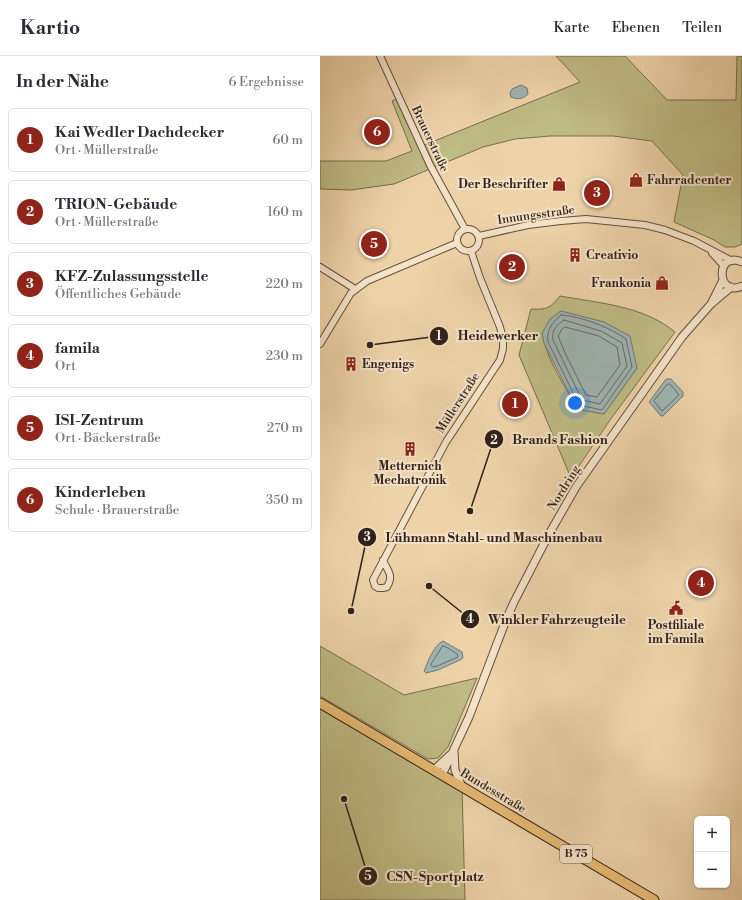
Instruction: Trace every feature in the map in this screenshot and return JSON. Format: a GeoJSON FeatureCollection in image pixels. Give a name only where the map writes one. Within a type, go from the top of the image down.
{"type":"FeatureCollection","features":[{"type":"Feature","properties":{"kind":"main road","name":"Bundesstraße"},"geometry":{"type":"LineString","coordinates":[[320,703],[654,900]]}},
{"type":"Feature","properties":{"kind":"street","name":"Brauerstraße"},"geometry":{"type":"LineString","coordinates":[[380,56],[430,165],[465,229]]}},
{"type":"Feature","properties":{"kind":"street","name":"Innungsstraße"},"geometry":{"type":"LineString","coordinates":[[479,236],[528,225],[586,219],[645,225],[665,230],[694,241],[710,251],[732,261]]}},
{"type":"Feature","properties":{"kind":"street"},"geometry":{"type":"LineString","coordinates":[[465,229],[473,230],[479,236],[479,245],[471,251],[463,250],[457,243],[458,235],[465,229]]}},
{"type":"Feature","properties":{"kind":"street"},"geometry":{"type":"LineString","coordinates":[[320,344],[351,293],[356,289],[367,282],[457,243]]}},
{"type":"Feature","properties":{"kind":"street","name":"Müllerstraße"},"geometry":{"type":"LineString","coordinates":[[383,560],[446,442],[500,360],[503,350],[503,339],[500,327],[480,278],[471,251]]}},
{"type":"Feature","properties":{"kind":"street","name":"Innungsstraße"},"geometry":{"type":"LineString","coordinates":[[710,251],[724,266]]}},
{"type":"Feature","properties":{"kind":"street"},"geometry":{"type":"LineString","coordinates":[[724,266],[732,261],[742,261]]}},
{"type":"Feature","properties":{"kind":"street","name":"Nordring"},"geometry":{"type":"LineString","coordinates":[[711,304],[722,280],[722,271],[724,266]]}},
{"type":"Feature","properties":{"kind":"street"},"geometry":{"type":"LineString","coordinates":[[320,267],[356,289]]}},
{"type":"Feature","properties":{"kind":"street"},"geometry":{"type":"LineString","coordinates":[[722,280],[731,287],[735,288],[742,286]]}},
{"type":"Feature","properties":{"kind":"street","name":"Nordring"},"geometry":{"type":"LineString","coordinates":[[438,772],[454,750],[469,717],[512,608],[529,571],[569,498],[682,337],[711,304],[731,287]]}},
{"type":"Feature","properties":{"kind":"street","name":"Nordring"},"geometry":{"type":"LineString","coordinates":[[454,750],[455,770],[462,786]]}},
{"type":"Feature","properties":{"kind":"shaded area"},"geometry":{"type":"Polygon","coordinates":[[[556,56],[625,56],[667,100],[736,100],[737,56],[742,56],[742,244],[735,247],[725,247],[714,240],[674,222],[683,175],[652,141],[613,136],[550,136],[515,139],[483,147],[394,184],[351,190],[320,189],[320,161],[386,161],[412,151],[392,101],[399,98],[422,146],[580,82],[556,56]]]}},
{"type":"Feature","properties":{"kind":"shaded area"},"geometry":{"type":"Polygon","coordinates":[[[560,296],[635,311],[663,323],[675,332],[610,420],[571,478],[519,355],[531,309],[541,309],[551,306],[560,296]],[[542,333],[547,352],[577,409],[604,414],[637,368],[542,333]]]}},
{"type":"Feature","properties":{"kind":"shaded area"},"geometry":{"type":"Polygon","coordinates":[[[320,646],[404,695],[477,678],[448,747],[438,758],[428,759],[320,696],[320,646]]]}},
{"type":"Feature","properties":{"kind":"shaded area"},"geometry":{"type":"Polygon","coordinates":[[[320,703],[462,787],[465,900],[320,900],[320,703]]]}},
{"type":"Feature","properties":{"kind":"water"},"geometry":{"type":"Polygon","coordinates":[[[521,85],[527,88],[528,94],[520,98],[511,97],[510,93],[512,89],[521,85]]]}},
{"type":"Feature","properties":{"kind":"water"},"geometry":{"type":"Polygon","coordinates":[[[561,311],[604,322],[630,336],[637,368],[604,414],[577,409],[544,343],[542,333],[550,319],[561,311]]]}},
{"type":"Feature","properties":{"kind":"water"},"geometry":{"type":"Polygon","coordinates":[[[666,379],[671,379],[683,392],[683,396],[663,416],[661,416],[649,402],[666,379]]]}},
{"type":"Feature","properties":{"kind":"water"},"geometry":{"type":"Polygon","coordinates":[[[443,641],[462,652],[463,658],[438,670],[426,673],[424,671],[431,654],[439,643],[443,641]]]}},
{"type":"Feature","properties":{"kind":"place","name":"Kinderleben"},"geometry":{"type":"Point","coordinates":[377,132]}},
{"type":"Feature","properties":{"kind":"place","name":"Fahrradcenter"},"geometry":{"type":"Point","coordinates":[636,180]}},
{"type":"Feature","properties":{"kind":"place","name":"Der Beschrifter"},"geometry":{"type":"Point","coordinates":[559,184]}},
{"type":"Feature","properties":{"kind":"place","name":"KFZ-Zulassungsstelle"},"geometry":{"type":"Point","coordinates":[597,193]}},
{"type":"Feature","properties":{"kind":"place","name":"ISI-Zentrum"},"geometry":{"type":"Point","coordinates":[374,244]}},
{"type":"Feature","properties":{"kind":"place","name":"Creativio"},"geometry":{"type":"Point","coordinates":[575,255]}},
{"type":"Feature","properties":{"kind":"place","name":"TRION-Gebäude"},"geometry":{"type":"Point","coordinates":[512,267]}},
{"type":"Feature","properties":{"kind":"place","name":"Frankonia"},"geometry":{"type":"Point","coordinates":[662,283]}},
{"type":"Feature","properties":{"kind":"place","name":"Heidewerker"},"geometry":{"type":"Point","coordinates":[370,345]}},
{"type":"Feature","properties":{"kind":"place","name":"Engenigs"},"geometry":{"type":"Point","coordinates":[351,364]}},
{"type":"Feature","properties":{"kind":"place","name":"Kai Wedler Dachdecker"},"geometry":{"type":"Point","coordinates":[515,404]}},
{"type":"Feature","properties":{"kind":"place","name":"Metternich Mechatronik"},"geometry":{"type":"Point","coordinates":[410,449]}},
{"type":"Feature","properties":{"kind":"place","name":"Brands Fashion"},"geometry":{"type":"Point","coordinates":[470,511]}},
{"type":"Feature","properties":{"kind":"place","name":"famila"},"geometry":{"type":"Point","coordinates":[701,583]}},
{"type":"Feature","properties":{"kind":"place","name":"Winkler Fahrzeugteile"},"geometry":{"type":"Point","coordinates":[429,586]}},
{"type":"Feature","properties":{"kind":"place","name":"Postfiliale im Famila"},"geometry":{"type":"Point","coordinates":[676,608]}},
{"type":"Feature","properties":{"kind":"place","name":"Lühmann Stahl- und Maschinenbau"},"geometry":{"type":"Point","coordinates":[351,611]}},
{"type":"Feature","properties":{"kind":"place","name":"CSN-Sportplatz"},"geometry":{"type":"Point","coordinates":[344,799]}}]}
